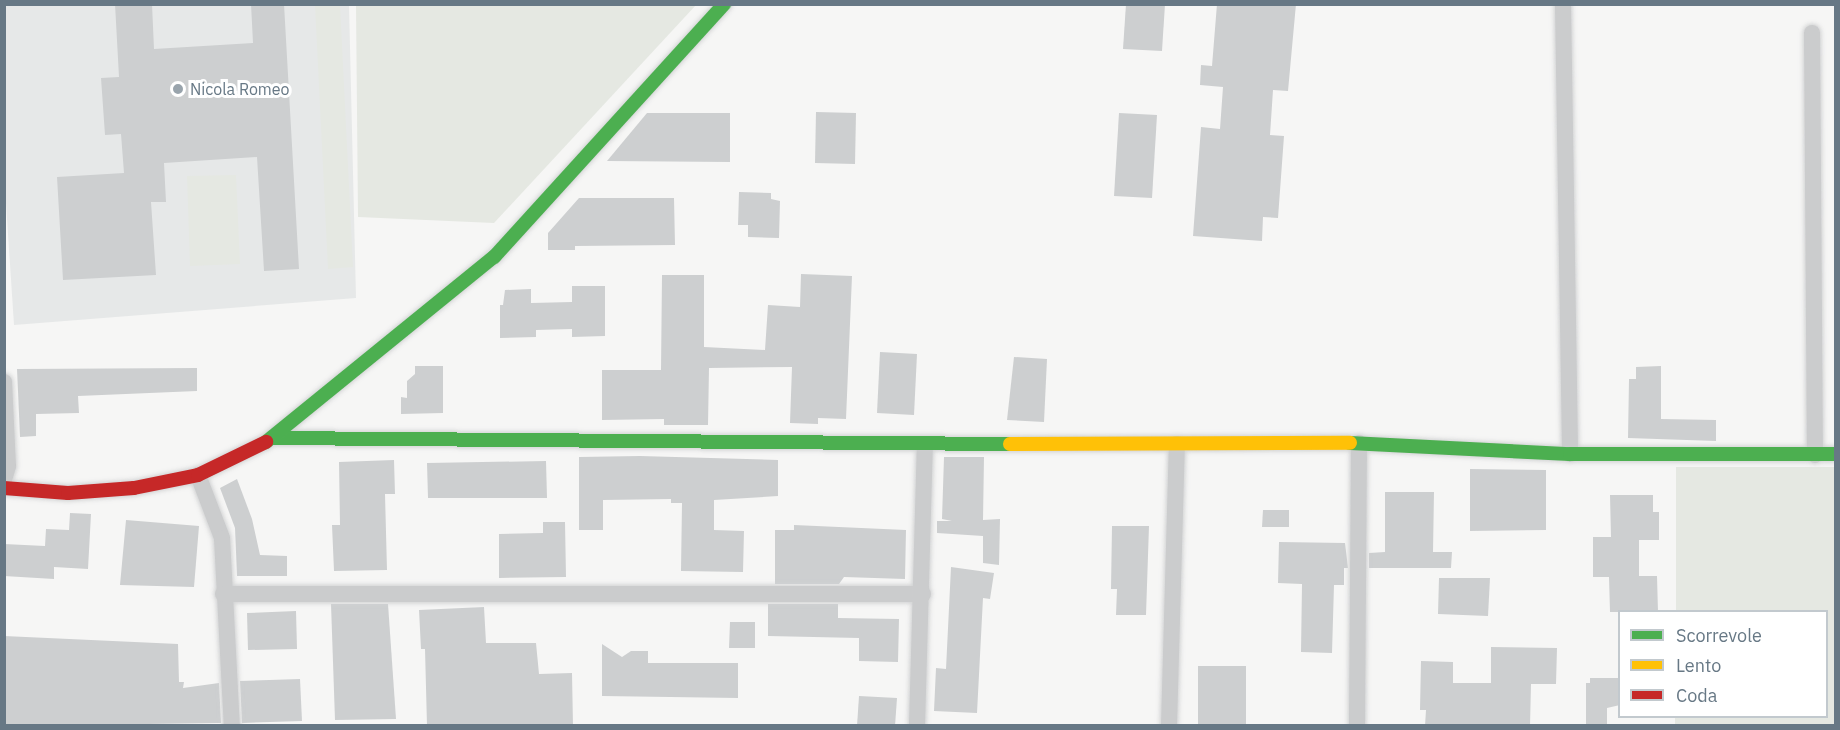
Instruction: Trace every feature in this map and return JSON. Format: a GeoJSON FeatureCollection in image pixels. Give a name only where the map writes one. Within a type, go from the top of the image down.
{"type":"FeatureCollection","features":[{"type":"Feature","properties":{"kind":"street"},"geometry":{"type":"LineString","coordinates":[[4,488],[101,492],[198,475],[229,464],[273,438],[494,257],[724,4]]}},
{"type":"Feature","properties":{"kind":"street"},"geometry":{"type":"LineString","coordinates":[[1563,4],[1569,454]]}},
{"type":"Feature","properties":{"kind":"street"},"geometry":{"type":"LineString","coordinates":[[1812,33],[1815,455]]}},
{"type":"Feature","properties":{"kind":"street"},"geometry":{"type":"LineString","coordinates":[[4,382],[8,466],[4,480]]}},
{"type":"Feature","properties":{"kind":"street"},"geometry":{"type":"LineString","coordinates":[[273,438],[925,444],[1359,443],[1569,454],[1836,454]]}},
{"type":"Feature","properties":{"kind":"street"},"geometry":{"type":"LineString","coordinates":[[1357,726],[1359,443]]}},
{"type":"Feature","properties":{"kind":"street"},"geometry":{"type":"LineString","coordinates":[[917,726],[923,594],[925,444]]}},
{"type":"Feature","properties":{"kind":"street"},"geometry":{"type":"LineString","coordinates":[[1169,726],[1177,444]]}},
{"type":"Feature","properties":{"kind":"street"},"geometry":{"type":"LineString","coordinates":[[198,475],[222,538],[223,594],[232,726]]}},
{"type":"Feature","properties":{"kind":"street"},"geometry":{"type":"LineString","coordinates":[[223,594],[923,594]]}},
{"type":"Feature","properties":{"kind":"shaded area"},"geometry":{"type":"Polygon","coordinates":[[[356,4],[696,5],[494,223],[358,217],[356,4]]]}},
{"type":"Feature","properties":{"kind":"shaded area","name":"Nicola Romeo"},"geometry":{"type":"Polygon","coordinates":[[[4,5],[349,5],[356,298],[14,325],[4,173],[4,5]]]}},
{"type":"Feature","properties":{"kind":"shaded area"},"geometry":{"type":"Polygon","coordinates":[[[315,5],[340,5],[353,267],[328,269],[315,5]]]}},
{"type":"Feature","properties":{"kind":"shaded area"},"geometry":{"type":"Polygon","coordinates":[[[236,175],[240,264],[190,266],[187,176],[236,175]]]}},
{"type":"Feature","properties":{"kind":"shaded area"},"geometry":{"type":"Polygon","coordinates":[[[1676,467],[1835,467],[1835,725],[1675,725],[1675,718],[1828,718],[1828,610],[1676,610],[1676,467]]]}},
{"type":"Feature","properties":{"kind":"building"},"geometry":{"type":"Polygon","coordinates":[[[115,4],[152,4],[154,49],[253,43],[251,4],[284,4],[299,269],[264,271],[257,157],[164,163],[166,202],[151,202],[156,275],[63,280],[57,177],[124,173],[121,134],[105,135],[101,78],[119,77],[115,4]]]}},
{"type":"Feature","properties":{"kind":"building"},"geometry":{"type":"Polygon","coordinates":[[[1126,4],[1165,4],[1162,51],[1123,49],[1126,4]]]}},
{"type":"Feature","properties":{"kind":"building"},"geometry":{"type":"Polygon","coordinates":[[[1217,4],[1296,4],[1288,91],[1273,90],[1270,135],[1284,136],[1278,218],[1263,217],[1262,241],[1193,236],[1201,127],[1220,129],[1223,87],[1200,85],[1201,65],[1212,66],[1217,4]]]}},
{"type":"Feature","properties":{"kind":"building"},"geometry":{"type":"Polygon","coordinates":[[[816,112],[856,113],[855,164],[815,163],[816,112]]]}},
{"type":"Feature","properties":{"kind":"building"},"geometry":{"type":"Polygon","coordinates":[[[647,113],[730,113],[730,162],[607,161],[647,113]]]}},
{"type":"Feature","properties":{"kind":"building"},"geometry":{"type":"Polygon","coordinates":[[[1119,113],[1157,115],[1152,198],[1114,196],[1119,113]]]}},
{"type":"Feature","properties":{"kind":"building"},"geometry":{"type":"Polygon","coordinates":[[[739,192],[771,193],[771,199],[780,201],[779,238],[748,237],[748,225],[738,225],[739,192]]]}},
{"type":"Feature","properties":{"kind":"building"},"geometry":{"type":"Polygon","coordinates":[[[579,198],[674,198],[675,245],[575,246],[575,250],[548,250],[548,233],[579,198]]]}},
{"type":"Feature","properties":{"kind":"building"},"geometry":{"type":"Polygon","coordinates":[[[801,274],[852,276],[846,419],[818,418],[818,424],[790,423],[792,367],[709,368],[708,425],[664,425],[664,419],[602,420],[602,370],[661,370],[662,275],[704,275],[704,347],[765,350],[768,305],[800,307],[801,274]]]}},
{"type":"Feature","properties":{"kind":"building"},"geometry":{"type":"Polygon","coordinates":[[[572,286],[605,286],[605,336],[572,337],[572,329],[536,330],[536,337],[500,338],[500,305],[503,305],[505,290],[531,289],[531,303],[572,302],[572,286]]]}},
{"type":"Feature","properties":{"kind":"building"},"geometry":{"type":"Polygon","coordinates":[[[880,352],[917,354],[914,415],[877,413],[880,352]]]}},
{"type":"Feature","properties":{"kind":"building"},"geometry":{"type":"Polygon","coordinates":[[[1014,357],[1047,359],[1044,422],[1007,420],[1014,357]]]}},
{"type":"Feature","properties":{"kind":"building"},"geometry":{"type":"Polygon","coordinates":[[[415,366],[443,366],[443,413],[401,414],[401,397],[407,398],[407,381],[415,374],[415,366]]]}},
{"type":"Feature","properties":{"kind":"building"},"geometry":{"type":"Polygon","coordinates":[[[1661,366],[1661,419],[1716,420],[1716,441],[1628,438],[1629,379],[1636,379],[1636,367],[1661,366]]]}},
{"type":"Feature","properties":{"kind":"building"},"geometry":{"type":"Polygon","coordinates":[[[197,368],[197,391],[78,396],[79,413],[36,414],[36,436],[20,437],[17,369],[197,368]]]}},
{"type":"Feature","properties":{"kind":"building"},"geometry":{"type":"Polygon","coordinates":[[[640,456],[778,460],[778,496],[714,500],[714,530],[744,531],[743,572],[681,571],[682,503],[671,503],[671,499],[603,500],[603,530],[579,530],[579,457],[640,456]]]}},
{"type":"Feature","properties":{"kind":"building"},"geometry":{"type":"Polygon","coordinates":[[[944,457],[984,457],[983,520],[1000,519],[999,565],[983,563],[983,536],[937,533],[937,521],[952,521],[942,519],[944,457]]]}},
{"type":"Feature","properties":{"kind":"building"},"geometry":{"type":"Polygon","coordinates":[[[394,460],[395,494],[385,494],[387,570],[334,571],[332,525],[340,525],[339,462],[394,460]]]}},
{"type":"Feature","properties":{"kind":"building"},"geometry":{"type":"Polygon","coordinates":[[[546,461],[547,498],[428,498],[427,463],[546,461]]]}},
{"type":"Feature","properties":{"kind":"building"},"geometry":{"type":"Polygon","coordinates":[[[1470,469],[1546,470],[1546,530],[1470,531],[1470,469]]]}},
{"type":"Feature","properties":{"kind":"building"},"geometry":{"type":"Polygon","coordinates":[[[237,479],[252,519],[260,555],[287,556],[287,576],[237,576],[235,528],[220,488],[237,479]]]}},
{"type":"Feature","properties":{"kind":"building"},"geometry":{"type":"Polygon","coordinates":[[[1385,492],[1434,492],[1433,552],[1452,552],[1451,568],[1369,568],[1369,553],[1385,552],[1385,492]]]}},
{"type":"Feature","properties":{"kind":"building"},"geometry":{"type":"Polygon","coordinates":[[[1610,495],[1653,495],[1653,512],[1659,512],[1659,540],[1639,540],[1639,576],[1657,576],[1658,610],[1610,612],[1609,577],[1593,577],[1593,537],[1611,537],[1610,495]]]}},
{"type":"Feature","properties":{"kind":"building"},"geometry":{"type":"Polygon","coordinates":[[[1263,510],[1289,510],[1289,527],[1262,527],[1263,510]]]}},
{"type":"Feature","properties":{"kind":"building"},"geometry":{"type":"Polygon","coordinates":[[[70,513],[91,514],[88,569],[54,567],[54,579],[4,576],[4,544],[45,546],[46,529],[69,530],[70,513]]]}},
{"type":"Feature","properties":{"kind":"building"},"geometry":{"type":"Polygon","coordinates":[[[126,520],[199,526],[194,587],[120,585],[126,520]]]}},
{"type":"Feature","properties":{"kind":"building"},"geometry":{"type":"Polygon","coordinates":[[[543,522],[565,522],[566,577],[499,578],[499,534],[543,533],[543,522]]]}},
{"type":"Feature","properties":{"kind":"building"},"geometry":{"type":"Polygon","coordinates":[[[794,525],[906,530],[905,579],[844,577],[839,584],[775,584],[775,530],[794,530],[794,525]]]}},
{"type":"Feature","properties":{"kind":"building"},"geometry":{"type":"Polygon","coordinates":[[[1112,526],[1149,526],[1146,615],[1116,615],[1117,589],[1111,589],[1112,526]]]}},
{"type":"Feature","properties":{"kind":"building"},"geometry":{"type":"Polygon","coordinates":[[[1279,542],[1345,543],[1348,568],[1344,568],[1344,585],[1334,585],[1332,653],[1301,652],[1302,584],[1278,583],[1279,542]]]}},
{"type":"Feature","properties":{"kind":"building"},"geometry":{"type":"Polygon","coordinates":[[[951,567],[994,573],[990,599],[983,598],[977,713],[934,711],[936,668],[946,669],[951,567]]]}},
{"type":"Feature","properties":{"kind":"building"},"geometry":{"type":"Polygon","coordinates":[[[1439,578],[1490,578],[1488,616],[1438,614],[1439,578]]]}},
{"type":"Feature","properties":{"kind":"building"},"geometry":{"type":"Polygon","coordinates":[[[331,604],[388,604],[396,719],[335,720],[331,604]]]}},
{"type":"Feature","properties":{"kind":"building"},"geometry":{"type":"Polygon","coordinates":[[[768,604],[838,604],[838,618],[899,619],[898,662],[859,661],[859,638],[768,636],[768,604]]]}},
{"type":"Feature","properties":{"kind":"building"},"geometry":{"type":"Polygon","coordinates":[[[484,607],[486,643],[536,643],[539,674],[572,673],[573,726],[427,726],[425,649],[421,649],[419,610],[484,607]]]}},
{"type":"Feature","properties":{"kind":"building"},"geometry":{"type":"Polygon","coordinates":[[[296,611],[297,649],[248,650],[247,613],[296,611]]]}},
{"type":"Feature","properties":{"kind":"building"},"geometry":{"type":"Polygon","coordinates":[[[730,622],[755,622],[755,648],[729,648],[730,622]]]}},
{"type":"Feature","properties":{"kind":"building"},"geometry":{"type":"Polygon","coordinates":[[[4,636],[178,644],[179,682],[184,682],[183,688],[219,683],[221,723],[4,726],[4,636]]]}},
{"type":"Feature","properties":{"kind":"building"},"geometry":{"type":"Polygon","coordinates":[[[602,644],[622,657],[631,651],[648,651],[648,663],[738,663],[738,698],[602,696],[602,644]]]}},
{"type":"Feature","properties":{"kind":"building"},"geometry":{"type":"Polygon","coordinates":[[[1491,647],[1557,648],[1556,684],[1531,684],[1530,726],[1425,726],[1426,710],[1420,710],[1421,661],[1453,662],[1453,683],[1491,683],[1491,647]]]}},
{"type":"Feature","properties":{"kind":"building"},"geometry":{"type":"Polygon","coordinates":[[[1198,666],[1246,666],[1246,726],[1198,726],[1198,666]]]}},
{"type":"Feature","properties":{"kind":"building"},"geometry":{"type":"Polygon","coordinates":[[[1590,678],[1618,678],[1618,705],[1607,708],[1607,726],[1586,726],[1586,683],[1590,683],[1590,678]]]}},
{"type":"Feature","properties":{"kind":"building"},"geometry":{"type":"Polygon","coordinates":[[[300,679],[302,721],[242,723],[240,681],[300,679]]]}},
{"type":"Feature","properties":{"kind":"building"},"geometry":{"type":"Polygon","coordinates":[[[859,696],[897,698],[895,726],[857,726],[859,696]]]}},
{"type":"Feature","properties":{"kind":"traffic: fast"},"geometry":{"type":"LineString","coordinates":[[266,442],[494,257],[724,4]]}},
{"type":"Feature","properties":{"kind":"traffic: fast"},"geometry":{"type":"LineString","coordinates":[[273,438],[1010,444]]}},
{"type":"Feature","properties":{"kind":"traffic: fast"},"geometry":{"type":"LineString","coordinates":[[1350,443],[1570,454],[1836,454]]}},
{"type":"Feature","properties":{"kind":"traffic: slow"},"geometry":{"type":"LineString","coordinates":[[1010,444],[1350,443]]}},
{"type":"Feature","properties":{"kind":"traffic: jam"},"geometry":{"type":"LineString","coordinates":[[4,488],[68,493],[134,488],[198,475],[266,442]]}},
{"type":"Feature","properties":{"kind":"place","name":"Nicola Romeo"},"geometry":{"type":"Point","coordinates":[178,89]}}]}
